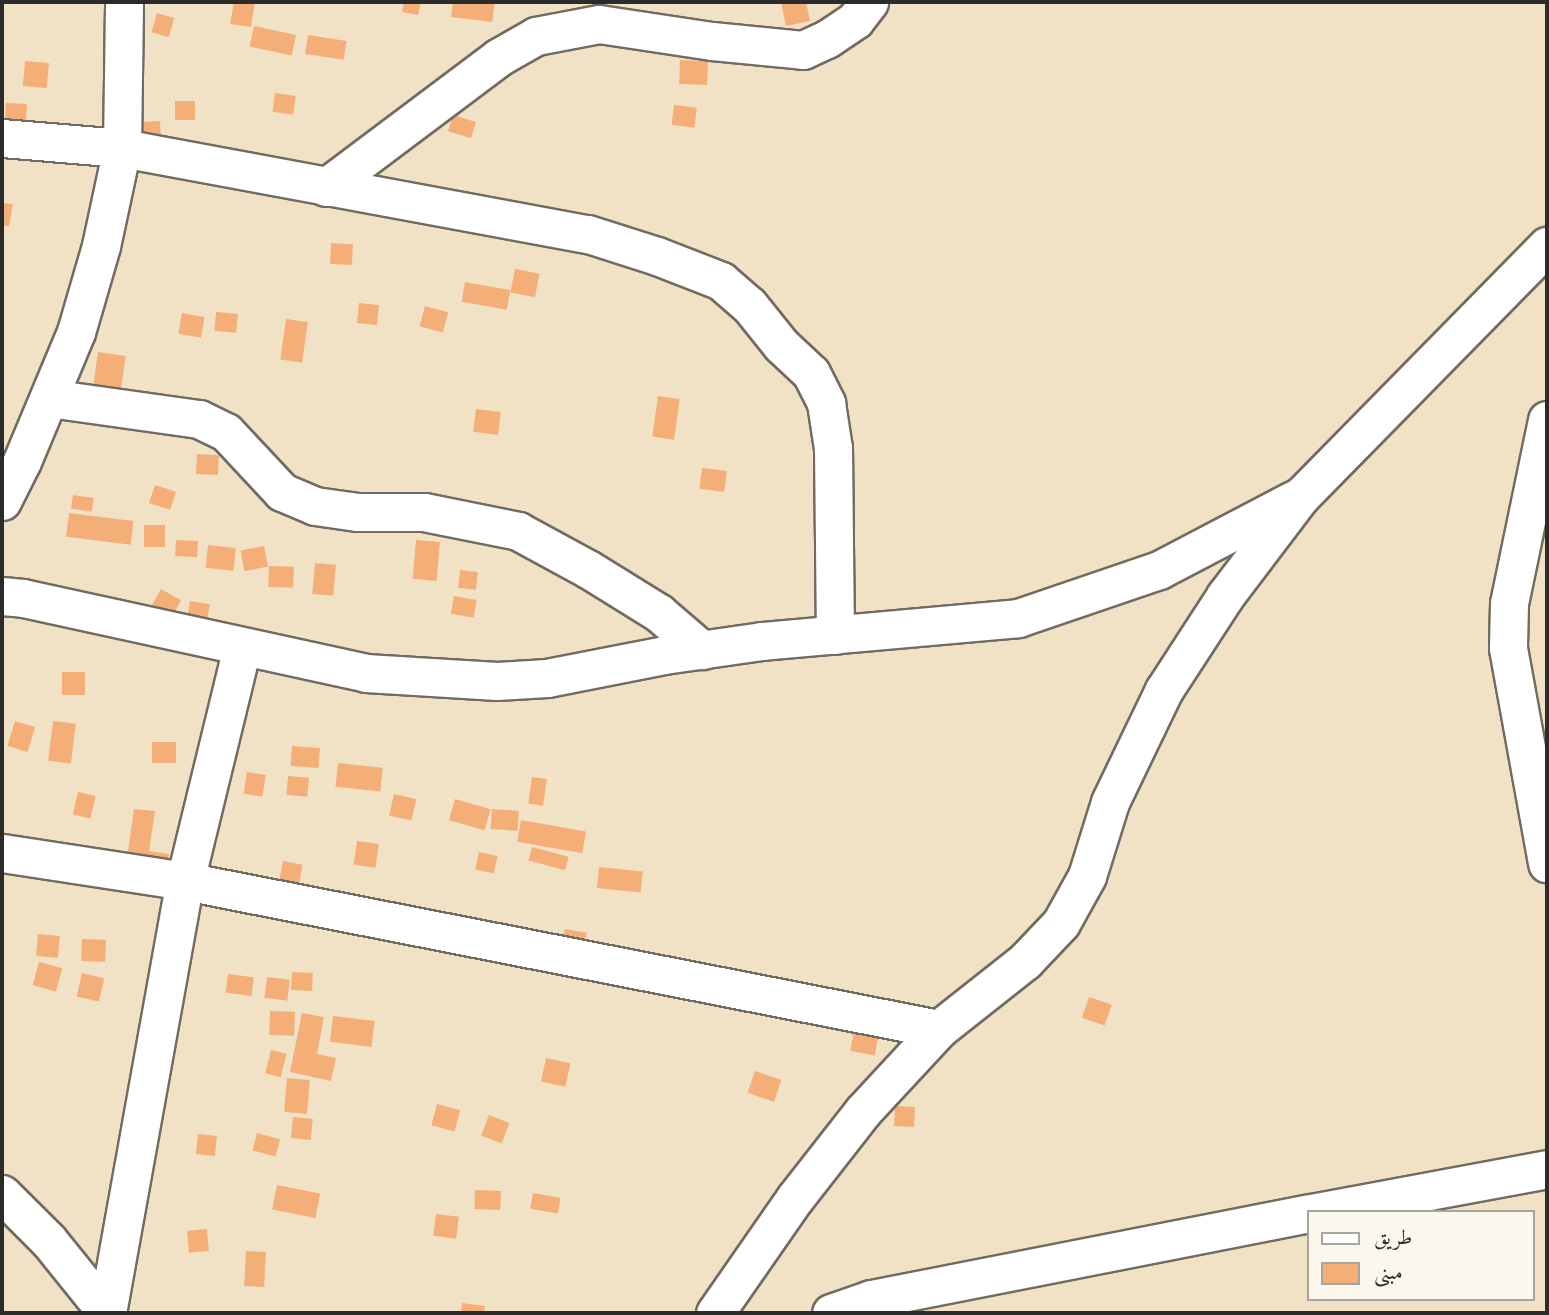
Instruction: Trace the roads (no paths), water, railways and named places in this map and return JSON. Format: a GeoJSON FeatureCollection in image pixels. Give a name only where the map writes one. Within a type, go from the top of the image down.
{"type":"FeatureCollection","features":[{"type":"Feature","properties":{"kind":"street"},"geometry":{"type":"LineString","coordinates":[[2,501],[76,332],[90,283],[122,148],[124,2]]}},
{"type":"Feature","properties":{"kind":"street"},"geometry":{"type":"LineString","coordinates":[[326,187],[499,57],[536,36],[599,24],[712,41],[803,50],[827,39],[855,20],[869,2]]}},
{"type":"Feature","properties":{"kind":"street"},"geometry":{"type":"LineString","coordinates":[[2,138],[122,148],[588,234],[657,256],[721,281],[749,305],[781,345],[811,373],[827,403],[833,448],[835,635]]}},
{"type":"Feature","properties":{"kind":"street"},"geometry":{"type":"LineString","coordinates":[[715,1313],[795,1198],[863,1111],[939,1029],[1025,961],[1061,923],[1087,876],[1110,802],[1164,690],[1225,596],[1301,496],[1547,246]]}},
{"type":"Feature","properties":{"kind":"street"},"geometry":{"type":"LineString","coordinates":[[49,398],[199,419],[226,432],[282,492],[315,506],[356,512],[424,512],[518,531],[588,569],[659,613],[702,650]]}},
{"type":"Feature","properties":{"kind":"street"},"geometry":{"type":"LineString","coordinates":[[1547,420],[1540,485],[1509,603],[1508,648],[1547,863]]}},
{"type":"Feature","properties":{"kind":"street"},"geometry":{"type":"LineString","coordinates":[[2,596],[23,598],[366,673],[497,681],[547,678],[702,650],[1018,618],[1159,570],[1301,496]]}},
{"type":"Feature","properties":{"kind":"street"},"geometry":{"type":"LineString","coordinates":[[107,1313],[186,881],[242,647]]}},
{"type":"Feature","properties":{"kind":"street"},"geometry":{"type":"LineString","coordinates":[[2,853],[186,881],[939,1029]]}},
{"type":"Feature","properties":{"kind":"street"},"geometry":{"type":"LineString","coordinates":[[1327,1210],[1547,1169]]}},
{"type":"Feature","properties":{"kind":"street"},"geometry":{"type":"LineString","coordinates":[[2,1195],[49,1241],[107,1313]]}},
{"type":"Feature","properties":{"kind":"street"},"geometry":{"type":"LineString","coordinates":[[831,1313],[871,1299],[1308,1213]]}}]}
